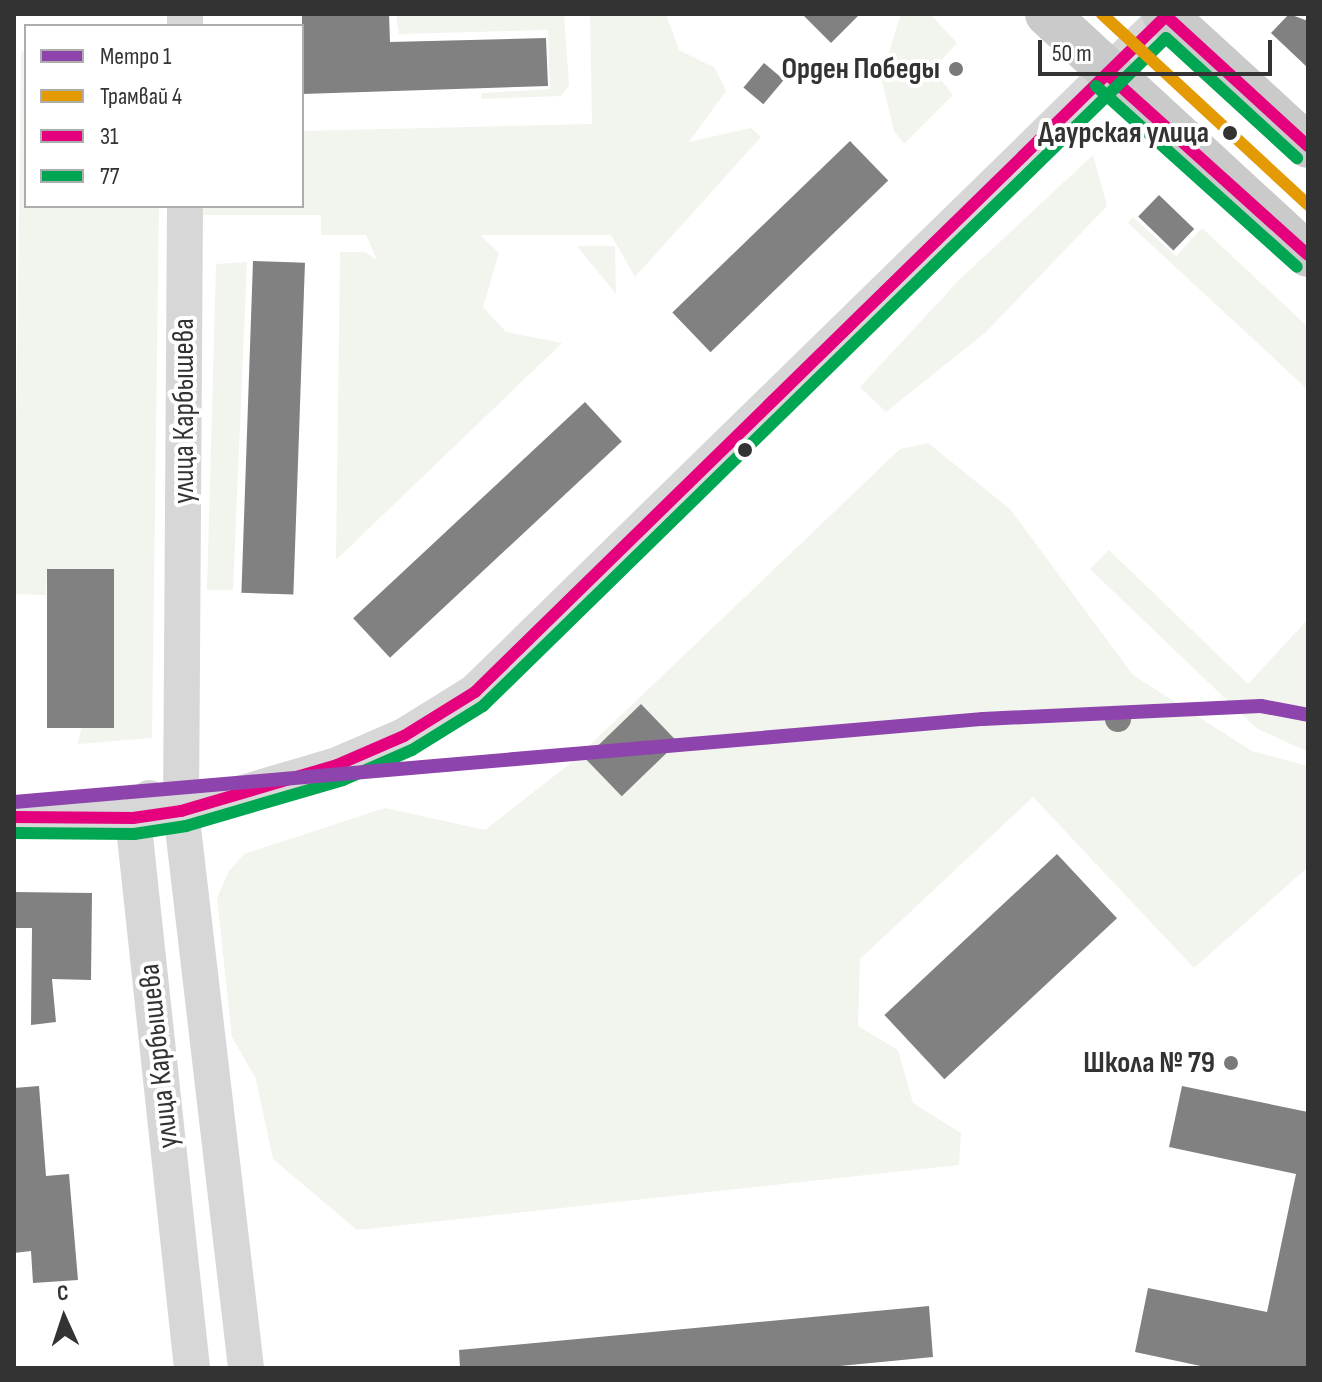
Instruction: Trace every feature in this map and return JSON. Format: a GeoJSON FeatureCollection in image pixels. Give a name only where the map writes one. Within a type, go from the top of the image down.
{"type":"FeatureCollection","features":[{"type":"Feature","properties":{"kind":"main road"},"geometry":{"type":"LineString","coordinates":[[1047,14],[1107,74],[1308,255]]}},
{"type":"Feature","properties":{"kind":"main road"},"geometry":{"type":"LineString","coordinates":[[1166,15],[1308,146]]}},
{"type":"Feature","properties":{"kind":"street"},"geometry":{"type":"LineString","coordinates":[[14,817],[133,818],[181,811],[337,765],[404,736],[475,692],[1166,15]]}},
{"type":"Feature","properties":{"kind":"street","name":"улица Карбышева"},"geometry":{"type":"LineString","coordinates":[[185,208],[181,811],[246,1368]]}},
{"type":"Feature","properties":{"kind":"street"},"geometry":{"type":"LineString","coordinates":[[133,818],[180,760]]}},
{"type":"Feature","properties":{"kind":"street","name":"улица Карбышева"},"geometry":{"type":"LineString","coordinates":[[133,818],[192,1368]]}},
{"type":"Feature","properties":{"kind":"shaded area"},"geometry":{"type":"Polygon","coordinates":[[[396,14],[564,14],[569,85],[561,96],[481,99],[481,93],[550,89],[548,30],[399,34],[396,14]]]}},
{"type":"Feature","properties":{"kind":"shaded area"},"geometry":{"type":"Polygon","coordinates":[[[590,14],[666,14],[679,50],[715,68],[726,91],[689,142],[751,128],[761,137],[635,277],[611,235],[480,235],[499,253],[483,307],[506,332],[562,343],[336,560],[340,252],[365,252],[377,260],[366,235],[321,235],[321,215],[195,215],[195,208],[304,208],[304,131],[592,124],[590,14]]]}},
{"type":"Feature","properties":{"kind":"shaded area"},"geometry":{"type":"Polygon","coordinates":[[[901,14],[930,14],[957,43],[933,69],[953,95],[904,144],[894,131],[881,77],[901,14]]]}},
{"type":"Feature","properties":{"kind":"shaded area"},"geometry":{"type":"Polygon","coordinates":[[[21,51],[24,52],[24,208],[159,208],[152,738],[78,744],[114,569],[47,569],[46,595],[14,594],[21,51]]]}},
{"type":"Feature","properties":{"kind":"shaded area"},"geometry":{"type":"Polygon","coordinates":[[[1093,155],[1107,206],[985,333],[886,412],[860,387],[960,279],[1093,155]]]}},
{"type":"Feature","properties":{"kind":"shaded area"},"geometry":{"type":"Polygon","coordinates":[[[1133,217],[1176,256],[1202,228],[1308,327],[1308,390],[1128,223],[1133,217]]]}},
{"type":"Feature","properties":{"kind":"shaded area"},"geometry":{"type":"Polygon","coordinates":[[[577,246],[615,246],[616,294],[577,246]]]}},
{"type":"Feature","properties":{"kind":"shaded area"},"geometry":{"type":"Polygon","coordinates":[[[247,262],[233,590],[207,590],[216,264],[247,262]]]}},
{"type":"Feature","properties":{"kind":"shaded area"},"geometry":{"type":"Polygon","coordinates":[[[928,443],[1010,509],[1133,675],[1252,751],[1308,766],[1308,867],[1194,968],[1033,797],[860,959],[858,1026],[898,1050],[913,1103],[961,1133],[959,1165],[357,1230],[273,1159],[256,1079],[232,1037],[217,898],[229,871],[244,854],[385,808],[485,830],[572,762],[900,449],[928,443]]]}},
{"type":"Feature","properties":{"kind":"shaded area"},"geometry":{"type":"Polygon","coordinates":[[[1109,550],[1248,684],[1308,619],[1308,752],[1256,728],[1090,569],[1109,550]]]}},
{"type":"Feature","properties":{"kind":"building"},"geometry":{"type":"Polygon","coordinates":[[[389,14],[390,42],[546,38],[548,86],[304,94],[302,15],[389,14]]]}},
{"type":"Feature","properties":{"kind":"building"},"geometry":{"type":"Polygon","coordinates":[[[802,14],[860,14],[831,43],[802,14]]]}},
{"type":"Feature","properties":{"kind":"building"},"geometry":{"type":"Polygon","coordinates":[[[1289,14],[1308,21],[1308,68],[1271,33],[1289,14]]]}},
{"type":"Feature","properties":{"kind":"building"},"geometry":{"type":"Polygon","coordinates":[[[764,63],[784,80],[763,104],[743,88],[764,63]]]}},
{"type":"Feature","properties":{"kind":"building"},"geometry":{"type":"Polygon","coordinates":[[[850,141],[888,181],[711,352],[672,313],[850,141]]]}},
{"type":"Feature","properties":{"kind":"building"},"geometry":{"type":"Polygon","coordinates":[[[1159,195],[1194,229],[1173,251],[1138,217],[1159,195]]]}},
{"type":"Feature","properties":{"kind":"building"},"geometry":{"type":"Polygon","coordinates":[[[253,261],[305,263],[293,595],[241,593],[253,261]]]}},
{"type":"Feature","properties":{"kind":"building"},"geometry":{"type":"Polygon","coordinates":[[[585,402],[622,441],[390,658],[353,618],[585,402]]]}},
{"type":"Feature","properties":{"kind":"building"},"geometry":{"type":"Polygon","coordinates":[[[47,569],[114,569],[114,728],[47,728],[47,569]]]}},
{"type":"Feature","properties":{"kind":"building"},"geometry":{"type":"Polygon","coordinates":[[[641,704],[678,742],[622,796],[585,758],[641,704]]]}},
{"type":"Feature","properties":{"kind":"building"},"geometry":{"type":"Polygon","coordinates":[[[1118,706],[1127,710],[1131,719],[1127,728],[1118,732],[1109,728],[1105,719],[1109,710],[1118,706]]]}},
{"type":"Feature","properties":{"kind":"building"},"geometry":{"type":"Polygon","coordinates":[[[1057,854],[1117,918],[944,1079],[884,1015],[1057,854]]]}},
{"type":"Feature","properties":{"kind":"building"},"geometry":{"type":"Polygon","coordinates":[[[14,892],[92,893],[91,980],[52,979],[56,1022],[31,1025],[32,928],[14,928],[14,892]]]}},
{"type":"Feature","properties":{"kind":"building"},"geometry":{"type":"Polygon","coordinates":[[[39,1086],[46,1176],[69,1174],[78,1280],[33,1283],[31,1251],[14,1253],[14,1088],[39,1086]]]}},
{"type":"Feature","properties":{"kind":"building"},"geometry":{"type":"Polygon","coordinates":[[[1182,1086],[1308,1112],[1308,1368],[1210,1368],[1135,1352],[1148,1288],[1267,1312],[1296,1174],[1169,1147],[1182,1086]]]}},
{"type":"Feature","properties":{"kind":"building"},"geometry":{"type":"Polygon","coordinates":[[[929,1306],[933,1357],[819,1368],[460,1368],[459,1350],[929,1306]]]}},
{"type":"Feature","properties":{"kind":"metro line","name":"1"},"geometry":{"type":"LineString","coordinates":[[14,802],[983,719],[1261,706],[1308,715]]}},
{"type":"Feature","properties":{"kind":"tram line","name":"4"},"geometry":{"type":"LineString","coordinates":[[1102,14],[1308,205]]}},
{"type":"Feature","properties":{"kind":"transit line","name":"31"},"geometry":{"type":"LineString","coordinates":[[14,817],[133,818],[181,811],[337,765],[404,736],[475,692],[1166,16],[1308,146]]}},
{"type":"Feature","properties":{"kind":"transit line","name":"77"},"geometry":{"type":"LineString","coordinates":[[14,833],[134,834],[186,826],[343,780],[412,750],[483,706],[1166,38],[1297,158]]}},
{"type":"Feature","properties":{"kind":"transit line","name":"31"},"geometry":{"type":"LineString","coordinates":[[1107,74],[1308,255]]}},
{"type":"Feature","properties":{"kind":"transit line","name":"77"},"geometry":{"type":"LineString","coordinates":[[1096,86],[1297,267]]}},
{"type":"Feature","properties":{"kind":"place","name":"Орден Победы"},"geometry":{"type":"Point","coordinates":[956,69]}},
{"type":"Feature","properties":{"kind":"place","name":"Даурская улица"},"geometry":{"type":"Point","coordinates":[1230,133]}},
{"type":"Feature","properties":{"kind":"place","name":"Школа № 79"},"geometry":{"type":"Point","coordinates":[1231,1063]}}]}
